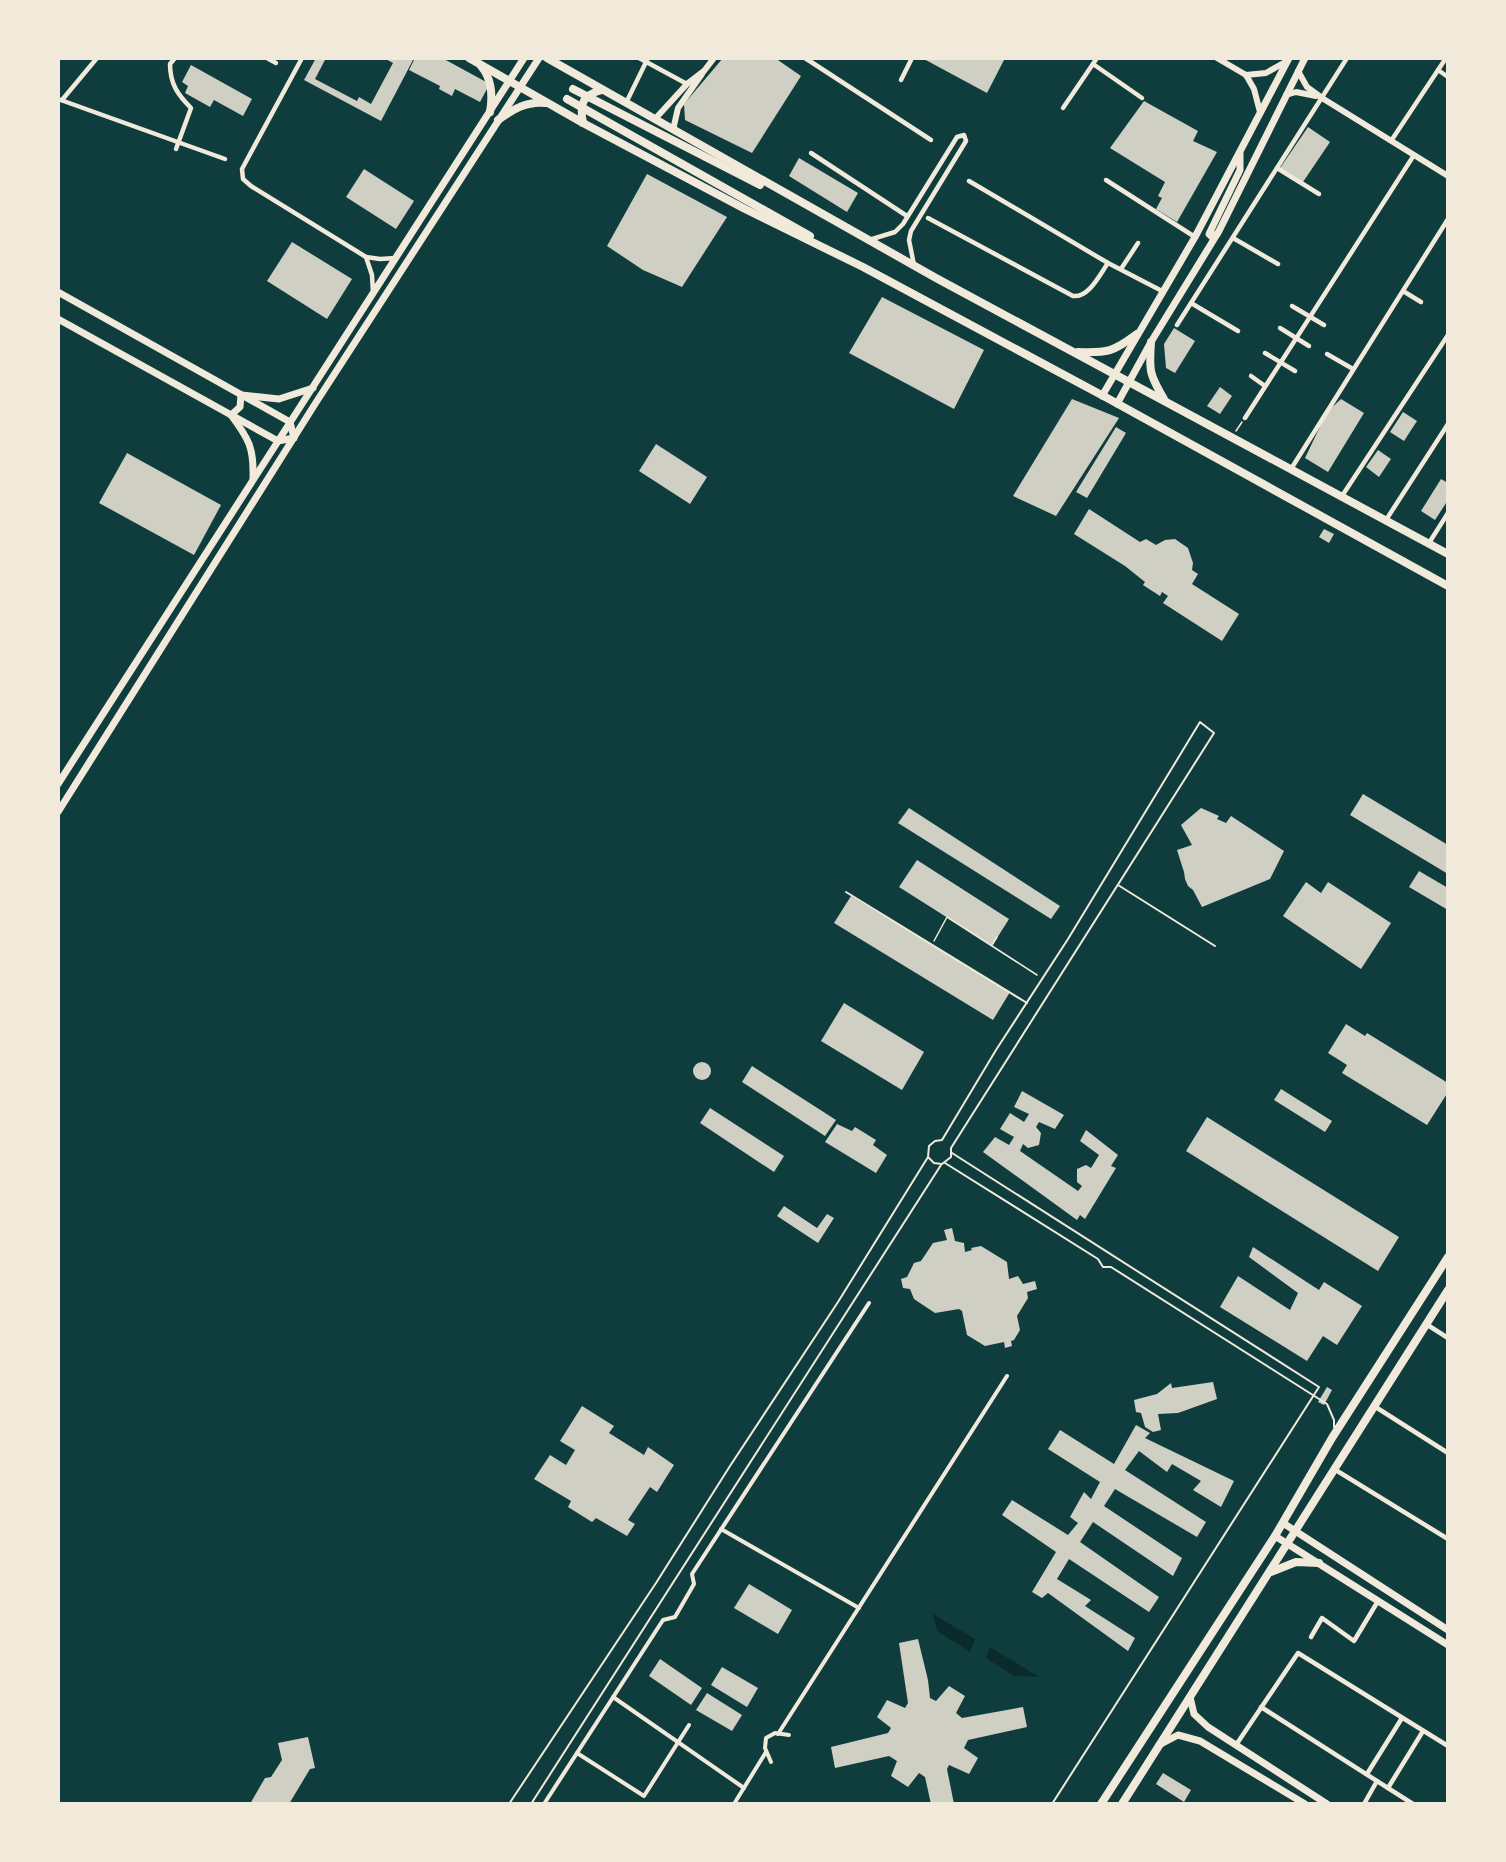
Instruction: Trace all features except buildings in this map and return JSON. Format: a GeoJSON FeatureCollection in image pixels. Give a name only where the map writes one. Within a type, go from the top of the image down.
{"type":"FeatureCollection","features":[{"type":"Feature","properties":{"kind":"main road"},"geometry":{"type":"LineString","coordinates":[[469,58],[583,123],[746,209],[863,267]]}},
{"type":"Feature","properties":{"kind":"main road"},"geometry":{"type":"LineString","coordinates":[[58,812],[294,438],[539,58]]}},
{"type":"Feature","properties":{"kind":"main road"},"geometry":{"type":"LineString","coordinates":[[547,58],[914,266],[1448,554]]}},
{"type":"Feature","properties":{"kind":"main road"},"geometry":{"type":"LineString","coordinates":[[563,58],[576,75]]}},
{"type":"Feature","properties":{"kind":"main road"},"geometry":{"type":"LineString","coordinates":[[1117,404],[1151,342],[1217,234],[1305,58]]}},
{"type":"Feature","properties":{"kind":"main road"},"geometry":{"type":"LineString","coordinates":[[1102,396],[1195,237],[1288,60]]}},
{"type":"Feature","properties":{"kind":"main road"},"geometry":{"type":"LineString","coordinates":[[58,784],[522,62]]}},
{"type":"Feature","properties":{"kind":"main road"},"geometry":{"type":"LineString","coordinates":[[478,63],[490,80],[492,100],[490,112]]}},
{"type":"Feature","properties":{"kind":"main road"},"geometry":{"type":"LineString","coordinates":[[573,89],[868,240]]}},
{"type":"Feature","properties":{"kind":"main road"},"geometry":{"type":"LineString","coordinates":[[583,123],[580,111],[583,102],[589,93],[602,90]]}},
{"type":"Feature","properties":{"kind":"main road"},"geometry":{"type":"LineString","coordinates":[[567,99],[863,267],[1448,586]]}},
{"type":"Feature","properties":{"kind":"main road"},"geometry":{"type":"LineString","coordinates":[[498,120],[511,110],[524,105],[535,102],[547,103]]}},
{"type":"Feature","properties":{"kind":"main road"},"geometry":{"type":"LineString","coordinates":[[1217,234],[1212,237],[1209,234],[1240,170],[1239,152]]}},
{"type":"Feature","properties":{"kind":"main road"},"geometry":{"type":"LineString","coordinates":[[58,292],[290,422],[294,438]]}},
{"type":"Feature","properties":{"kind":"main road"},"geometry":{"type":"LineString","coordinates":[[58,319],[278,441],[294,438]]}},
{"type":"Feature","properties":{"kind":"main road"},"geometry":{"type":"LineString","coordinates":[[1074,352],[1102,353],[1118,348],[1137,334]]}},
{"type":"Feature","properties":{"kind":"main road"},"geometry":{"type":"LineString","coordinates":[[1151,342],[1149,366],[1152,378],[1165,400]]}},
{"type":"Feature","properties":{"kind":"main road"},"geometry":{"type":"LineString","coordinates":[[241,395],[279,399],[312,388]]}},
{"type":"Feature","properties":{"kind":"main road"},"geometry":{"type":"LineString","coordinates":[[231,415],[240,407],[241,395]]}},
{"type":"Feature","properties":{"kind":"main road"},"geometry":{"type":"LineString","coordinates":[[231,415],[245,434],[253,455],[253,480]]}},
{"type":"Feature","properties":{"kind":"main road"},"geometry":{"type":"LineString","coordinates":[[1101,1803],[1275,1536],[1332,1438],[1448,1257]]}},
{"type":"Feature","properties":{"kind":"main road"},"geometry":{"type":"LineString","coordinates":[[1122,1803],[1448,1290]]}},
{"type":"Feature","properties":{"kind":"main road"},"geometry":{"type":"LineString","coordinates":[[1283,1523],[1448,1630]]}},
{"type":"Feature","properties":{"kind":"main road"},"geometry":{"type":"LineString","coordinates":[[1275,1536],[1448,1645]]}},
{"type":"Feature","properties":{"kind":"main road"},"geometry":{"type":"LineString","coordinates":[[1270,1573],[1296,1562],[1319,1563]]}},
{"type":"Feature","properties":{"kind":"main road"},"geometry":{"type":"LineString","coordinates":[[1190,1697],[1194,1714],[1208,1727],[1328,1803]]}},
{"type":"Feature","properties":{"kind":"main road"},"geometry":{"type":"LineString","coordinates":[[1159,1745],[1178,1735],[1200,1741],[1303,1802],[1307,1790]]}},
{"type":"Feature","properties":{"kind":"street"},"geometry":{"type":"LineString","coordinates":[[97,58],[60,99],[225,159]]}},
{"type":"Feature","properties":{"kind":"street"},"geometry":{"type":"LineString","coordinates":[[175,58],[170,64],[170,77],[174,87],[191,108],[176,149]]}},
{"type":"Feature","properties":{"kind":"street"},"geometry":{"type":"LineString","coordinates":[[267,58],[276,63]]}},
{"type":"Feature","properties":{"kind":"street"},"geometry":{"type":"LineString","coordinates":[[302,58],[242,169],[243,179],[366,257],[396,258]]}},
{"type":"Feature","properties":{"kind":"street"},"geometry":{"type":"LineString","coordinates":[[639,58],[647,60],[687,84]]}},
{"type":"Feature","properties":{"kind":"street"},"geometry":{"type":"LineString","coordinates":[[666,109],[664,114],[672,118],[688,92],[714,58]]}},
{"type":"Feature","properties":{"kind":"street"},"geometry":{"type":"LineString","coordinates":[[805,58],[931,140]]}},
{"type":"Feature","properties":{"kind":"street"},"geometry":{"type":"LineString","coordinates":[[901,80],[912,58]]}},
{"type":"Feature","properties":{"kind":"street"},"geometry":{"type":"LineString","coordinates":[[1063,108],[1097,58]]}},
{"type":"Feature","properties":{"kind":"street"},"geometry":{"type":"LineString","coordinates":[[1218,58],[1246,75],[1254,90],[1260,112]]}},
{"type":"Feature","properties":{"kind":"street"},"geometry":{"type":"LineString","coordinates":[[1177,325],[1347,58]]}},
{"type":"Feature","properties":{"kind":"street"},"geometry":{"type":"LineString","coordinates":[[1391,141],[1446,58]]}},
{"type":"Feature","properties":{"kind":"street"},"geometry":{"type":"LineString","coordinates":[[626,103],[647,60]]}},
{"type":"Feature","properties":{"kind":"street"},"geometry":{"type":"LineString","coordinates":[[1246,75],[1266,73],[1288,60]]}},
{"type":"Feature","properties":{"kind":"street"},"geometry":{"type":"LineString","coordinates":[[1093,64],[1142,98]]}},
{"type":"Feature","properties":{"kind":"street"},"geometry":{"type":"LineString","coordinates":[[1298,70],[1307,87],[1322,98],[1448,176]]}},
{"type":"Feature","properties":{"kind":"street"},"geometry":{"type":"LineString","coordinates":[[1438,70],[1448,77]]}},
{"type":"Feature","properties":{"kind":"street"},"geometry":{"type":"LineString","coordinates":[[655,119],[687,84],[704,71]]}},
{"type":"Feature","properties":{"kind":"street"},"geometry":{"type":"LineString","coordinates":[[1286,95],[1303,93],[1322,98]]}},
{"type":"Feature","properties":{"kind":"street"},"geometry":{"type":"LineString","coordinates":[[673,130],[676,113]]}},
{"type":"Feature","properties":{"kind":"street"},"geometry":{"type":"LineString","coordinates":[[868,240],[896,232],[957,136],[964,135],[966,141],[912,231],[909,240],[914,266]]}},
{"type":"Feature","properties":{"kind":"street"},"geometry":{"type":"LineString","coordinates":[[811,153],[908,216]]}},
{"type":"Feature","properties":{"kind":"street"},"geometry":{"type":"LineString","coordinates":[[1245,418],[1414,155]]}},
{"type":"Feature","properties":{"kind":"street"},"geometry":{"type":"LineString","coordinates":[[1277,168],[1319,194]]}},
{"type":"Feature","properties":{"kind":"street"},"geometry":{"type":"LineString","coordinates":[[1106,180],[1195,237]]}},
{"type":"Feature","properties":{"kind":"street"},"geometry":{"type":"LineString","coordinates":[[969,181],[1108,263],[1162,291]]}},
{"type":"Feature","properties":{"kind":"street"},"geometry":{"type":"LineString","coordinates":[[928,218],[1073,296],[1085,294],[1108,263]]}},
{"type":"Feature","properties":{"kind":"street"},"geometry":{"type":"LineString","coordinates":[[1291,469],[1448,219]]}},
{"type":"Feature","properties":{"kind":"street"},"geometry":{"type":"LineString","coordinates":[[1233,238],[1278,264]]}},
{"type":"Feature","properties":{"kind":"street"},"geometry":{"type":"LineString","coordinates":[[1120,269],[1138,243]]}},
{"type":"Feature","properties":{"kind":"street"},"geometry":{"type":"LineString","coordinates":[[366,257],[372,275],[373,292]]}},
{"type":"Feature","properties":{"kind":"street"},"geometry":{"type":"LineString","coordinates":[[1402,291],[1421,302]]}},
{"type":"Feature","properties":{"kind":"street"},"geometry":{"type":"LineString","coordinates":[[1191,303],[1238,331]]}},
{"type":"Feature","properties":{"kind":"street"},"geometry":{"type":"LineString","coordinates":[[1292,306],[1324,324]]}},
{"type":"Feature","properties":{"kind":"street"},"geometry":{"type":"LineString","coordinates":[[1280,328],[1309,346]]}},
{"type":"Feature","properties":{"kind":"street"},"geometry":{"type":"LineString","coordinates":[[1342,496],[1448,335]]}},
{"type":"Feature","properties":{"kind":"street"},"geometry":{"type":"LineString","coordinates":[[1265,353],[1295,371]]}},
{"type":"Feature","properties":{"kind":"street"},"geometry":{"type":"LineString","coordinates":[[1327,354],[1353,369]]}},
{"type":"Feature","properties":{"kind":"street"},"geometry":{"type":"LineString","coordinates":[[1251,376],[1265,386]]}},
{"type":"Feature","properties":{"kind":"street"},"geometry":{"type":"LineString","coordinates":[[1386,520],[1448,424]]}},
{"type":"Feature","properties":{"kind":"street"},"geometry":{"type":"LineString","coordinates":[[1429,543],[1448,513]]}},
{"type":"Feature","properties":{"kind":"street"},"geometry":{"type":"LineString","coordinates":[[544,1803],[663,1620],[675,1617],[694,1584],[692,1574],[869,1303]]}},
{"type":"Feature","properties":{"kind":"street"},"geometry":{"type":"LineString","coordinates":[[1426,1324],[1448,1338]]}},
{"type":"Feature","properties":{"kind":"street"},"geometry":{"type":"LineString","coordinates":[[778,1734],[1007,1376]]}},
{"type":"Feature","properties":{"kind":"street"},"geometry":{"type":"LineString","coordinates":[[1374,1406],[1448,1453]]}},
{"type":"Feature","properties":{"kind":"street"},"geometry":{"type":"LineString","coordinates":[[1334,1470],[1448,1539]]}},
{"type":"Feature","properties":{"kind":"street"},"geometry":{"type":"LineString","coordinates":[[721,1529],[859,1608]]}},
{"type":"Feature","properties":{"kind":"street"},"geometry":{"type":"LineString","coordinates":[[1311,1637],[1322,1618],[1354,1641],[1378,1601]]}},
{"type":"Feature","properties":{"kind":"street"},"geometry":{"type":"LineString","coordinates":[[1236,1745],[1298,1653],[1448,1746]]}},
{"type":"Feature","properties":{"kind":"street"},"geometry":{"type":"LineString","coordinates":[[613,1697],[744,1788]]}},
{"type":"Feature","properties":{"kind":"street"},"geometry":{"type":"LineString","coordinates":[[1261,1707],[1413,1803]]}},
{"type":"Feature","properties":{"kind":"street"},"geometry":{"type":"LineString","coordinates":[[1367,1774],[1402,1718]]}},
{"type":"Feature","properties":{"kind":"street"},"geometry":{"type":"LineString","coordinates":[[577,1753],[644,1796],[689,1725]]}},
{"type":"Feature","properties":{"kind":"street"},"geometry":{"type":"LineString","coordinates":[[1388,1788],[1423,1731]]}},
{"type":"Feature","properties":{"kind":"street"},"geometry":{"type":"LineString","coordinates":[[771,1762],[764,1743],[766,1738],[770,1735],[789,1735]]}},
{"type":"Feature","properties":{"kind":"street"},"geometry":{"type":"LineString","coordinates":[[734,1803],[766,1752]]}},
{"type":"Feature","properties":{"kind":"street"},"geometry":{"type":"LineString","coordinates":[[1364,1803],[1377,1781]]}},
{"type":"Feature","properties":{"kind":"lane"},"geometry":{"type":"LineString","coordinates":[[509,1803],[656,1583],[844,1293],[928,1157],[929,1146],[935,1141],[942,1140],[1200,723],[1214,733],[944,1163],[531,1803]]}},
{"type":"Feature","properties":{"kind":"lane"},"geometry":{"type":"LineString","coordinates":[[1117,885],[1215,946]]}},
{"type":"Feature","properties":{"kind":"lane"},"geometry":{"type":"LineString","coordinates":[[846,892],[1027,1003]]}},
{"type":"Feature","properties":{"kind":"lane"},"geometry":{"type":"LineString","coordinates":[[951,1151],[1110,1253],[1114,1258],[1319,1387],[1052,1803]]}},
{"type":"Feature","properties":{"kind":"lane"},"geometry":{"type":"LineString","coordinates":[[928,1157],[934,1163],[944,1163],[1098,1259],[1103,1267],[1111,1267],[1327,1404],[1335,1425],[1332,1438]]}},
{"type":"Feature","properties":{"kind":"path"},"geometry":{"type":"LineString","coordinates":[[1232,437],[1245,418]]}},
{"type":"Feature","properties":{"kind":"path"},"geometry":{"type":"LineString","coordinates":[[932,944],[947,917],[1042,978]]}},
{"type":"Feature","properties":{"kind":"path"},"geometry":{"type":"LineString","coordinates":[[992,946],[997,937]]}},
{"type":"Feature","properties":{"kind":"water"},"geometry":{"type":"Polygon","coordinates":[[[933,1614],[975,1639],[970,1652],[937,1631],[933,1614]]]}},
{"type":"Feature","properties":{"kind":"water"},"geometry":{"type":"Polygon","coordinates":[[[990,1647],[1039,1677],[1014,1676],[986,1658],[990,1647]]]}}]}
